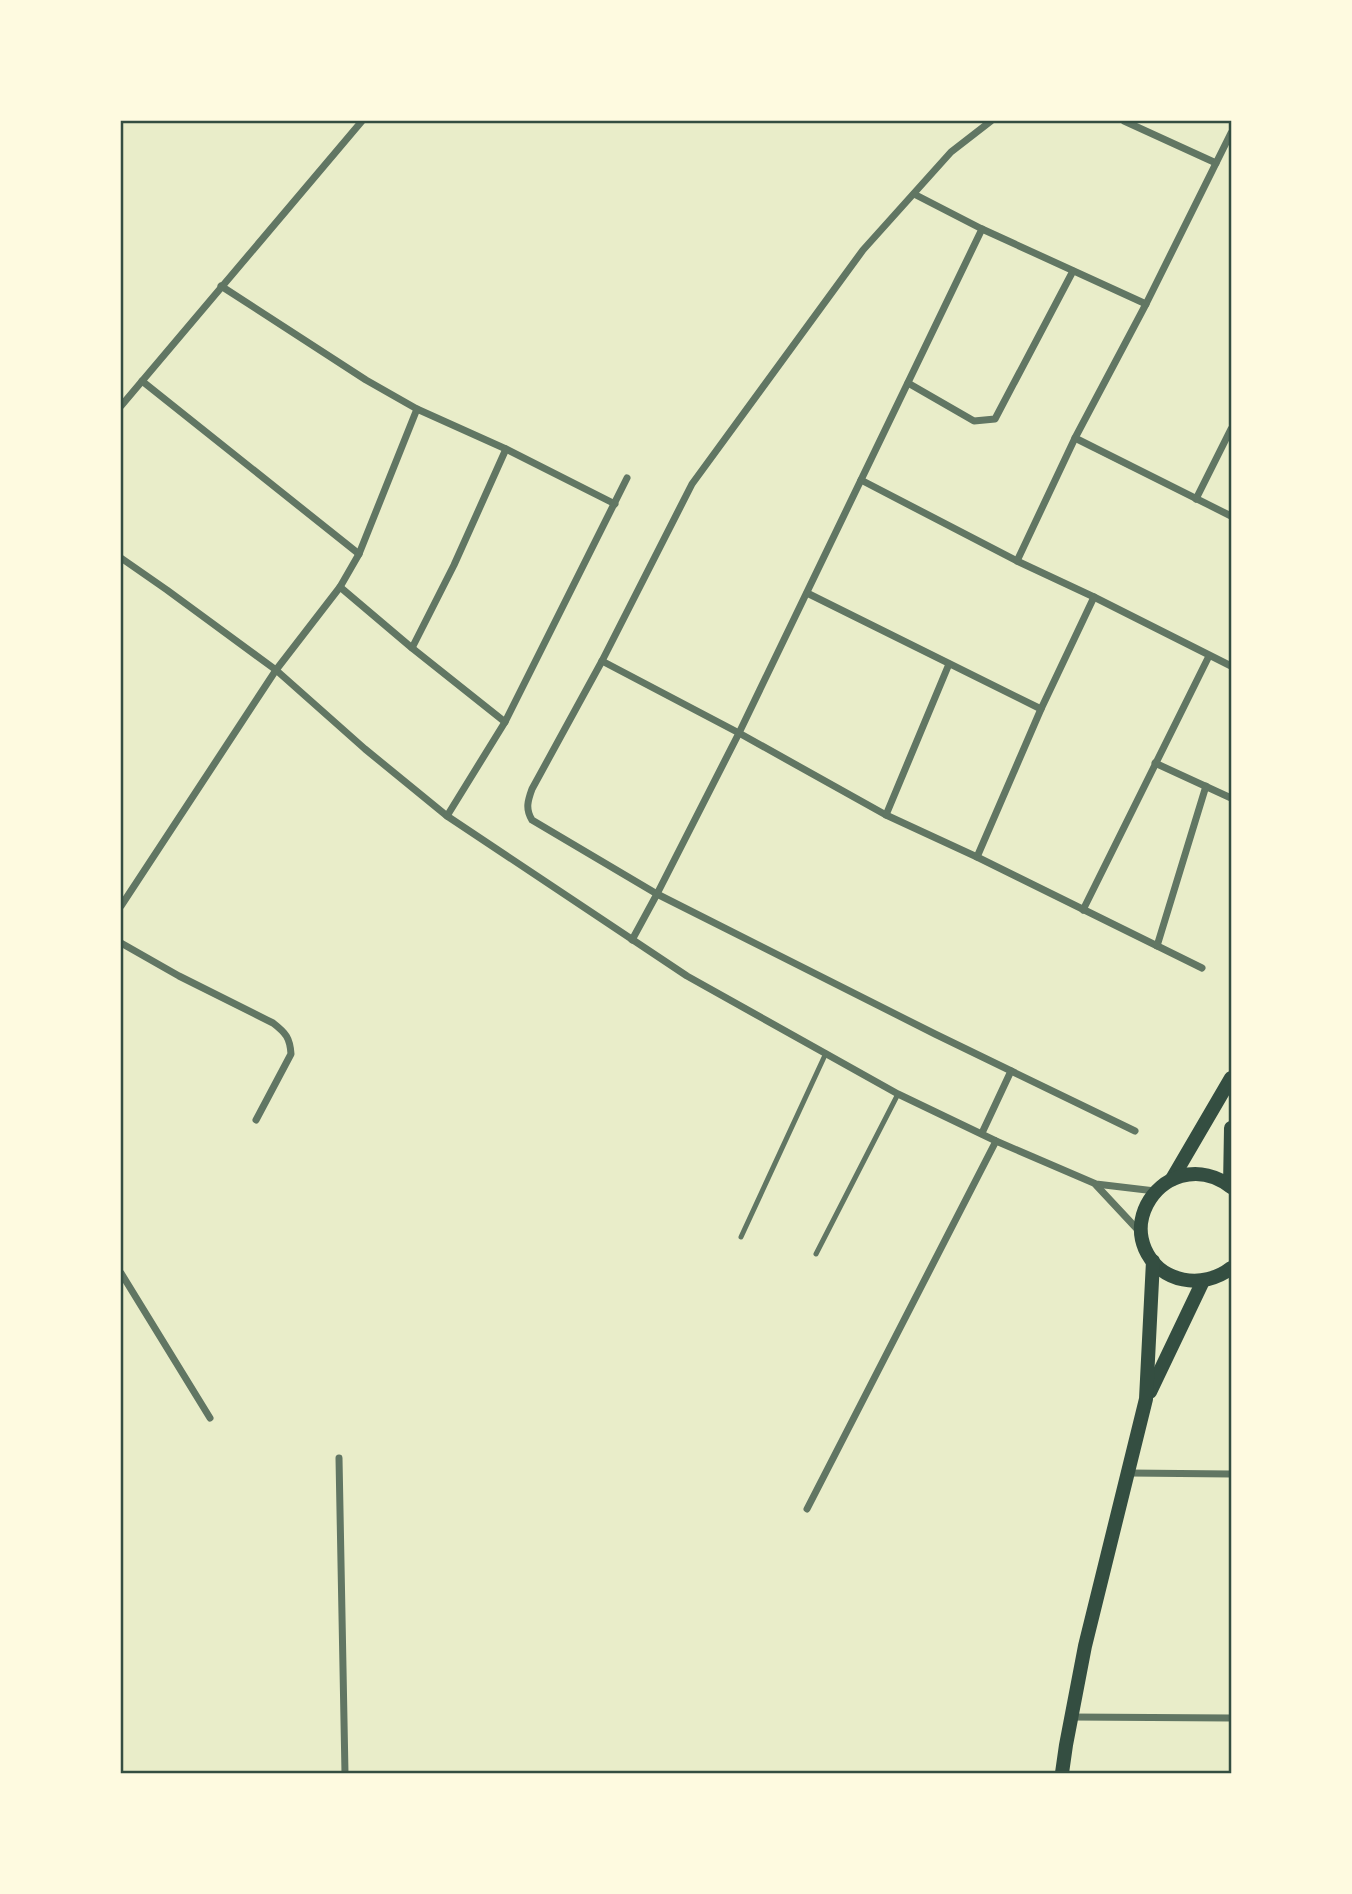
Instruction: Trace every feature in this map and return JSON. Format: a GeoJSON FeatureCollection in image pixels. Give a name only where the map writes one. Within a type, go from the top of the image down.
{"type":"FeatureCollection","features":[{"type":"Feature","properties":{"kind":"main road"},"geometry":{"type":"LineString","coordinates":[[1231,1078],[1172,1178],[1155,1191],[1146,1204],[1141,1233],[1145,1248],[1153,1261],[1167,1274],[1184,1280],[1203,1281],[1231,1269]]}},
{"type":"Feature","properties":{"kind":"main road"},"geometry":{"type":"LineString","coordinates":[[1231,1128],[1231,1187]]}},
{"type":"Feature","properties":{"kind":"main road"},"geometry":{"type":"LineString","coordinates":[[1172,1178],[1202,1174],[1217,1178],[1231,1187]]}},
{"type":"Feature","properties":{"kind":"main road"},"geometry":{"type":"LineString","coordinates":[[1062,1773],[1085,1646],[1146,1399],[1153,1261]]}},
{"type":"Feature","properties":{"kind":"main road"},"geometry":{"type":"LineString","coordinates":[[1146,1399],[1203,1281]]}},
{"type":"Feature","properties":{"kind":"street"},"geometry":{"type":"LineString","coordinates":[[121,406],[362,121]]}},
{"type":"Feature","properties":{"kind":"street"},"geometry":{"type":"LineString","coordinates":[[991,121],[951,152],[863,250],[692,484],[602,661],[532,789],[527,801],[528,813],[532,820],[657,894],[1135,1131]]}},
{"type":"Feature","properties":{"kind":"street"},"geometry":{"type":"LineString","coordinates":[[1124,121],[1216,163]]}},
{"type":"Feature","properties":{"kind":"street"},"geometry":{"type":"LineString","coordinates":[[1017,561],[1075,438],[1146,304],[1231,133]]}},
{"type":"Feature","properties":{"kind":"street"},"geometry":{"type":"LineString","coordinates":[[914,194],[982,229],[1146,304]]}},
{"type":"Feature","properties":{"kind":"street"},"geometry":{"type":"LineString","coordinates":[[632,940],[739,733],[982,229]]}},
{"type":"Feature","properties":{"kind":"street"},"geometry":{"type":"LineString","coordinates":[[908,383],[974,421],[995,419],[1073,271]]}},
{"type":"Feature","properties":{"kind":"street"},"geometry":{"type":"LineString","coordinates":[[220,286],[366,380],[417,408],[615,504]]}},
{"type":"Feature","properties":{"kind":"street"},"geometry":{"type":"LineString","coordinates":[[142,381],[359,554]]}},
{"type":"Feature","properties":{"kind":"street"},"geometry":{"type":"LineString","coordinates":[[121,906],[275,670],[340,587],[359,554],[417,408]]}},
{"type":"Feature","properties":{"kind":"street"},"geometry":{"type":"LineString","coordinates":[[1196,499],[1231,429]]}},
{"type":"Feature","properties":{"kind":"street"},"geometry":{"type":"LineString","coordinates":[[1075,438],[1231,516]]}},
{"type":"Feature","properties":{"kind":"street"},"geometry":{"type":"LineString","coordinates":[[412,648],[454,565],[506,449]]}},
{"type":"Feature","properties":{"kind":"street"},"geometry":{"type":"LineString","coordinates":[[447,816],[505,722],[628,478]]}},
{"type":"Feature","properties":{"kind":"street"},"geometry":{"type":"LineString","coordinates":[[861,480],[1017,561],[1231,666]]}},
{"type":"Feature","properties":{"kind":"street"},"geometry":{"type":"LineString","coordinates":[[121,558],[275,670],[447,816],[687,976],[898,1094],[996,1141],[1096,1184],[1155,1191]]}},
{"type":"Feature","properties":{"kind":"street"},"geometry":{"type":"LineString","coordinates":[[340,587],[505,722]]}},
{"type":"Feature","properties":{"kind":"street"},"geometry":{"type":"LineString","coordinates":[[807,593],[1041,709]]}},
{"type":"Feature","properties":{"kind":"street"},"geometry":{"type":"LineString","coordinates":[[977,857],[1041,709],[1094,597]]}},
{"type":"Feature","properties":{"kind":"street"},"geometry":{"type":"LineString","coordinates":[[1083,910],[1209,656]]}},
{"type":"Feature","properties":{"kind":"street"},"geometry":{"type":"LineString","coordinates":[[602,661],[886,815],[1202,968]]}},
{"type":"Feature","properties":{"kind":"street"},"geometry":{"type":"LineString","coordinates":[[886,815],[949,664]]}},
{"type":"Feature","properties":{"kind":"street"},"geometry":{"type":"LineString","coordinates":[[1155,763],[1231,798]]}},
{"type":"Feature","properties":{"kind":"street"},"geometry":{"type":"LineString","coordinates":[[1157,946],[1206,786]]}},
{"type":"Feature","properties":{"kind":"street"},"geometry":{"type":"LineString","coordinates":[[121,943],[179,976],[273,1023],[284,1032],[290,1042],[291,1054],[256,1120]]}},
{"type":"Feature","properties":{"kind":"street"},"geometry":{"type":"LineString","coordinates":[[982,1133],[1011,1071]]}},
{"type":"Feature","properties":{"kind":"street"},"geometry":{"type":"LineString","coordinates":[[807,1509],[996,1141]]}},
{"type":"Feature","properties":{"kind":"street"},"geometry":{"type":"LineString","coordinates":[[1096,1184],[1141,1233]]}},
{"type":"Feature","properties":{"kind":"street"},"geometry":{"type":"LineString","coordinates":[[121,1273],[210,1418]]}},
{"type":"Feature","properties":{"kind":"street"},"geometry":{"type":"LineString","coordinates":[[339,1458],[345,1773]]}},
{"type":"Feature","properties":{"kind":"street"},"geometry":{"type":"LineString","coordinates":[[1128,1473],[1231,1474]]}},
{"type":"Feature","properties":{"kind":"street"},"geometry":{"type":"LineString","coordinates":[[1071,1717],[1231,1718]]}},
{"type":"Feature","properties":{"kind":"lane"},"geometry":{"type":"LineString","coordinates":[[740,1237],[826,1053]]}},
{"type":"Feature","properties":{"kind":"lane"},"geometry":{"type":"LineString","coordinates":[[816,1254],[898,1094]]}}]}
